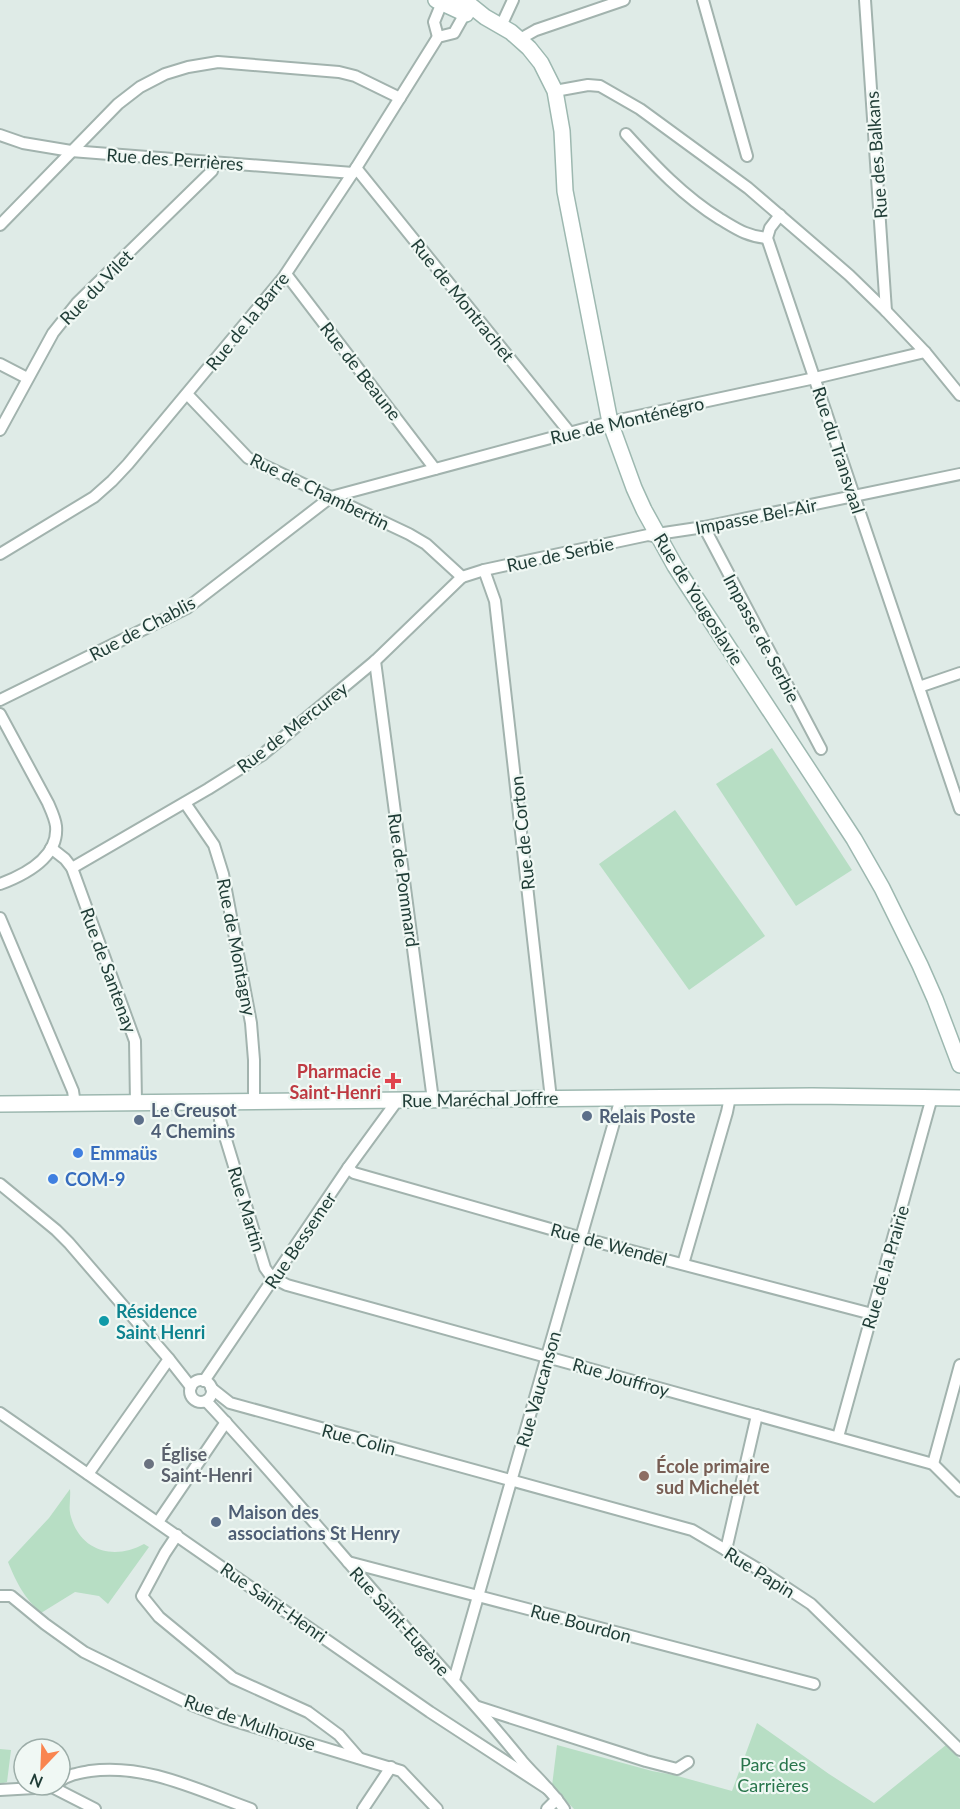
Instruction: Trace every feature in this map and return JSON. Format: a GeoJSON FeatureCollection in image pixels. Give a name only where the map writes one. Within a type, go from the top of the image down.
{"type":"FeatureCollection","features":[{"type":"Feature","properties":{"kind":"main road","name":"Rue de Yougoslavie"},"geometry":{"type":"LineString","coordinates":[[441,1],[464,6],[501,26],[520,39],[542,63],[555,91],[562,131],[565,191],[610,422],[634,488],[675,566],[855,839],[920,965],[960,1065]]}},
{"type":"Feature","properties":{"kind":"main road","name":"Rue Maréchal Joffre"},"geometry":{"type":"LineString","coordinates":[[0,1104],[730,1097],[960,1098]]}},
{"type":"Feature","properties":{"kind":"street"},"geometry":{"type":"LineString","coordinates":[[501,26],[513,0]]}},
{"type":"Feature","properties":{"kind":"street"},"geometry":{"type":"LineString","coordinates":[[520,39],[599,4],[624,0]]}},
{"type":"Feature","properties":{"kind":"street"},"geometry":{"type":"LineString","coordinates":[[703,0],[747,156]]}},
{"type":"Feature","properties":{"kind":"street","name":"Rue des Balkans"},"geometry":{"type":"LineString","coordinates":[[866,0],[886,311]]}},
{"type":"Feature","properties":{"kind":"street","name":"Rue de la Barre"},"geometry":{"type":"LineString","coordinates":[[438,37],[434,21],[441,1]]}},
{"type":"Feature","properties":{"kind":"street","name":"Rue de la Barre"},"geometry":{"type":"LineString","coordinates":[[0,554],[94,497],[128,464],[286,274],[438,37],[454,33],[464,6]]}},
{"type":"Feature","properties":{"kind":"street"},"geometry":{"type":"LineString","coordinates":[[0,225],[118,104],[140,87],[165,74],[218,62],[339,72],[355,76],[400,98]]}},
{"type":"Feature","properties":{"kind":"street"},"geometry":{"type":"LineString","coordinates":[[555,91],[588,85],[600,86],[630,102],[748,188],[849,275],[886,311],[925,352],[960,395]]}},
{"type":"Feature","properties":{"kind":"street"},"geometry":{"type":"LineString","coordinates":[[626,134],[671,183],[700,207],[751,237],[767,238],[770,228],[780,215]]}},
{"type":"Feature","properties":{"kind":"street","name":"Rue des Perrières"},"geometry":{"type":"LineString","coordinates":[[0,135],[22,143],[71,151],[354,170]]}},
{"type":"Feature","properties":{"kind":"street","name":"Rue du Vilet"},"geometry":{"type":"LineString","coordinates":[[0,430],[52,333],[77,303],[212,171],[213,162]]}},
{"type":"Feature","properties":{"kind":"street","name":"Rue de Montrachet"},"geometry":{"type":"LineString","coordinates":[[354,170],[570,433]]}},
{"type":"Feature","properties":{"kind":"street","name":"Rue du Transvaal"},"geometry":{"type":"LineString","coordinates":[[767,238],[960,809]]}},
{"type":"Feature","properties":{"kind":"street","name":"Rue de Beaune"},"geometry":{"type":"LineString","coordinates":[[286,274],[435,469]]}},
{"type":"Feature","properties":{"kind":"street","name":"Rue de Monténégro"},"geometry":{"type":"LineString","coordinates":[[331,497],[610,422],[925,352]]}},
{"type":"Feature","properties":{"kind":"street"},"geometry":{"type":"LineString","coordinates":[[0,364],[27,378]]}},
{"type":"Feature","properties":{"kind":"street","name":"Rue de Chambertin"},"geometry":{"type":"LineString","coordinates":[[187,394],[248,458],[420,540],[462,577]]}},
{"type":"Feature","properties":{"kind":"street","name":"Impasse Bel-Air"},"geometry":{"type":"LineString","coordinates":[[658,537],[664,533],[704,527],[960,474]]}},
{"type":"Feature","properties":{"kind":"street","name":"Rue de Chablis"},"geometry":{"type":"LineString","coordinates":[[0,699],[187,608],[331,497]]}},
{"type":"Feature","properties":{"kind":"street","name":"Impasse de Serbie"},"geometry":{"type":"LineString","coordinates":[[704,527],[821,749]]}},
{"type":"Feature","properties":{"kind":"street","name":"Rue de Serbie"},"geometry":{"type":"LineString","coordinates":[[462,577],[484,570],[648,536],[658,537]]}},
{"type":"Feature","properties":{"kind":"street","name":"Rue de Corton"},"geometry":{"type":"LineString","coordinates":[[484,570],[495,601],[551,1099]]}},
{"type":"Feature","properties":{"kind":"street","name":"Rue de Mercurey"},"geometry":{"type":"LineString","coordinates":[[72,868],[185,803],[262,755],[375,661],[462,577]]}},
{"type":"Feature","properties":{"kind":"street","name":"Rue de Pommard"},"geometry":{"type":"LineString","coordinates":[[375,661],[433,1100]]}},
{"type":"Feature","properties":{"kind":"street"},"geometry":{"type":"LineString","coordinates":[[919,687],[960,673]]}},
{"type":"Feature","properties":{"kind":"street"},"geometry":{"type":"LineString","coordinates":[[0,714],[48,803],[56,829],[51,849],[42,860],[28,872],[0,884]]}},
{"type":"Feature","properties":{"kind":"street","name":"Rue de Montagny"},"geometry":{"type":"LineString","coordinates":[[185,803],[214,845],[223,873],[251,1023],[254,1102]]}},
{"type":"Feature","properties":{"kind":"street","name":"Rue de Santenay"},"geometry":{"type":"LineString","coordinates":[[51,849],[65,859],[72,868],[135,1041],[136,1102]]}},
{"type":"Feature","properties":{"kind":"street"},"geometry":{"type":"LineString","coordinates":[[0,918],[73,1091],[75,1104]]}},
{"type":"Feature","properties":{"kind":"street"},"geometry":{"type":"LineString","coordinates":[[683,1264],[730,1097]]}},
{"type":"Feature","properties":{"kind":"street","name":"Rue de la Prairie"},"geometry":{"type":"LineString","coordinates":[[838,1437],[933,1097]]}},
{"type":"Feature","properties":{"kind":"street","name":"Rue Vaucanson"},"geometry":{"type":"LineString","coordinates":[[454,1680],[621,1098]]}},
{"type":"Feature","properties":{"kind":"street","name":"Rue Bessemer"},"geometry":{"type":"LineString","coordinates":[[208,1384],[273,1279],[394,1105],[394,1100]]}},
{"type":"Feature","properties":{"kind":"street","name":"Rue Martin"},"geometry":{"type":"LineString","coordinates":[[219,1102],[220,1120],[265,1268],[273,1279]]}},
{"type":"Feature","properties":{"kind":"street","name":"Rue de Wendel"},"geometry":{"type":"LineString","coordinates":[[348,1168],[354,1173],[582,1238],[872,1314]]}},
{"type":"Feature","properties":{"kind":"street"},"geometry":{"type":"LineString","coordinates":[[0,1184],[69,1243],[169,1359],[191,1387],[191,1394],[195,1400],[206,1401],[211,1395],[208,1384],[197,1381],[191,1387]]}},
{"type":"Feature","properties":{"kind":"street","name":"Rue Jouffroy"},"geometry":{"type":"LineString","coordinates":[[273,1279],[933,1464],[960,1491]]}},
{"type":"Feature","properties":{"kind":"street"},"geometry":{"type":"LineString","coordinates":[[88,1474],[169,1359]]}},
{"type":"Feature","properties":{"kind":"street"},"geometry":{"type":"LineString","coordinates":[[933,1464],[960,1365]]}},
{"type":"Feature","properties":{"kind":"street","name":"Rue Colin"},"geometry":{"type":"LineString","coordinates":[[208,1384],[230,1403],[511,1480]]}},
{"type":"Feature","properties":{"kind":"street","name":"Rue Saint-Eugène"},"geometry":{"type":"LineString","coordinates":[[206,1401],[454,1680],[564,1809]]}},
{"type":"Feature","properties":{"kind":"street","name":"Rue Saint-Henri"},"geometry":{"type":"LineString","coordinates":[[0,1413],[430,1712],[548,1789]]}},
{"type":"Feature","properties":{"kind":"street"},"geometry":{"type":"LineString","coordinates":[[726,1550],[758,1415]]}},
{"type":"Feature","properties":{"kind":"street"},"geometry":{"type":"LineString","coordinates":[[158,1522],[226,1422]]}},
{"type":"Feature","properties":{"kind":"street","name":"Rue Papin"},"geometry":{"type":"LineString","coordinates":[[511,1480],[692,1530],[726,1550],[811,1604],[960,1750]]}},
{"type":"Feature","properties":{"kind":"street"},"geometry":{"type":"LineString","coordinates":[[177,1535],[142,1596],[153,1610],[233,1678],[308,1712],[339,1735],[359,1758]]}},
{"type":"Feature","properties":{"kind":"street","name":"Rue Bourdon"},"geometry":{"type":"LineString","coordinates":[[348,1562],[814,1684]]}},
{"type":"Feature","properties":{"kind":"street","name":"Rue de Mulhouse"},"geometry":{"type":"LineString","coordinates":[[0,1596],[11,1596],[84,1652],[192,1705],[225,1718],[401,1771],[438,1809]]}},
{"type":"Feature","properties":{"kind":"street"},"geometry":{"type":"LineString","coordinates":[[476,1706],[646,1761],[677,1768],[688,1762]]}},
{"type":"Feature","properties":{"kind":"street"},"geometry":{"type":"LineString","coordinates":[[363,1809],[391,1767]]}},
{"type":"Feature","properties":{"kind":"street"},"geometry":{"type":"LineString","coordinates":[[72,1774],[98,1770],[140,1771],[250,1809]]}},
{"type":"Feature","properties":{"kind":"street"},"geometry":{"type":"LineString","coordinates":[[72,1794],[95,1809]]}},
{"type":"Feature","properties":{"kind":"street"},"geometry":{"type":"LineString","coordinates":[[547,1809],[557,1799]]}},
{"type":"Feature","properties":{"kind":"green space"},"geometry":{"type":"Polygon","coordinates":[[[772,748],[852,870],[796,906],[716,784],[772,748]]]}},
{"type":"Feature","properties":{"kind":"green space"},"geometry":{"type":"Polygon","coordinates":[[[675,810],[765,936],[689,990],[599,864],[675,810]]]}},
{"type":"Feature","properties":{"kind":"green space"},"geometry":{"type":"Polygon","coordinates":[[[70,1489],[71,1517],[76,1529],[91,1545],[111,1552],[133,1549],[144,1544],[149,1547],[108,1604],[99,1596],[75,1592],[41,1613],[22,1590],[8,1562],[49,1518],[70,1489]]]}},
{"type":"Feature","properties":{"kind":"green space","name":"Parc des Carrières"},"geometry":{"type":"Polygon","coordinates":[[[757,1723],[874,1803],[946,1745],[960,1759],[960,1809],[574,1809],[552,1786],[557,1745],[732,1791],[757,1723]]]}},
{"type":"Feature","properties":{"kind":"green space"},"geometry":{"type":"Polygon","coordinates":[[[0,1749],[11,1750],[7,1782],[0,1784],[0,1749]]]}},
{"type":"Feature","properties":{"kind":"place","name":"Pharmacie Saint-Henri"},"geometry":{"type":"Point","coordinates":[393,1081]}},
{"type":"Feature","properties":{"kind":"place","name":"Relais Poste"},"geometry":{"type":"Point","coordinates":[587,1116]}},
{"type":"Feature","properties":{"kind":"place","name":"Le Creusot 4 Chemins"},"geometry":{"type":"Point","coordinates":[139,1120]}},
{"type":"Feature","properties":{"kind":"place","name":"Emmaüs"},"geometry":{"type":"Point","coordinates":[78,1153]}},
{"type":"Feature","properties":{"kind":"place","name":"COM-9"},"geometry":{"type":"Point","coordinates":[53,1179]}},
{"type":"Feature","properties":{"kind":"place","name":"Résidence Saint Henri"},"geometry":{"type":"Point","coordinates":[104,1321]}},
{"type":"Feature","properties":{"kind":"place","name":"Église Saint-Henri"},"geometry":{"type":"Point","coordinates":[149,1464]}},
{"type":"Feature","properties":{"kind":"place","name":"École primaire sud Michelet"},"geometry":{"type":"Point","coordinates":[644,1476]}},
{"type":"Feature","properties":{"kind":"place","name":"Maison des associations St Henry"},"geometry":{"type":"Point","coordinates":[216,1522]}}]}
